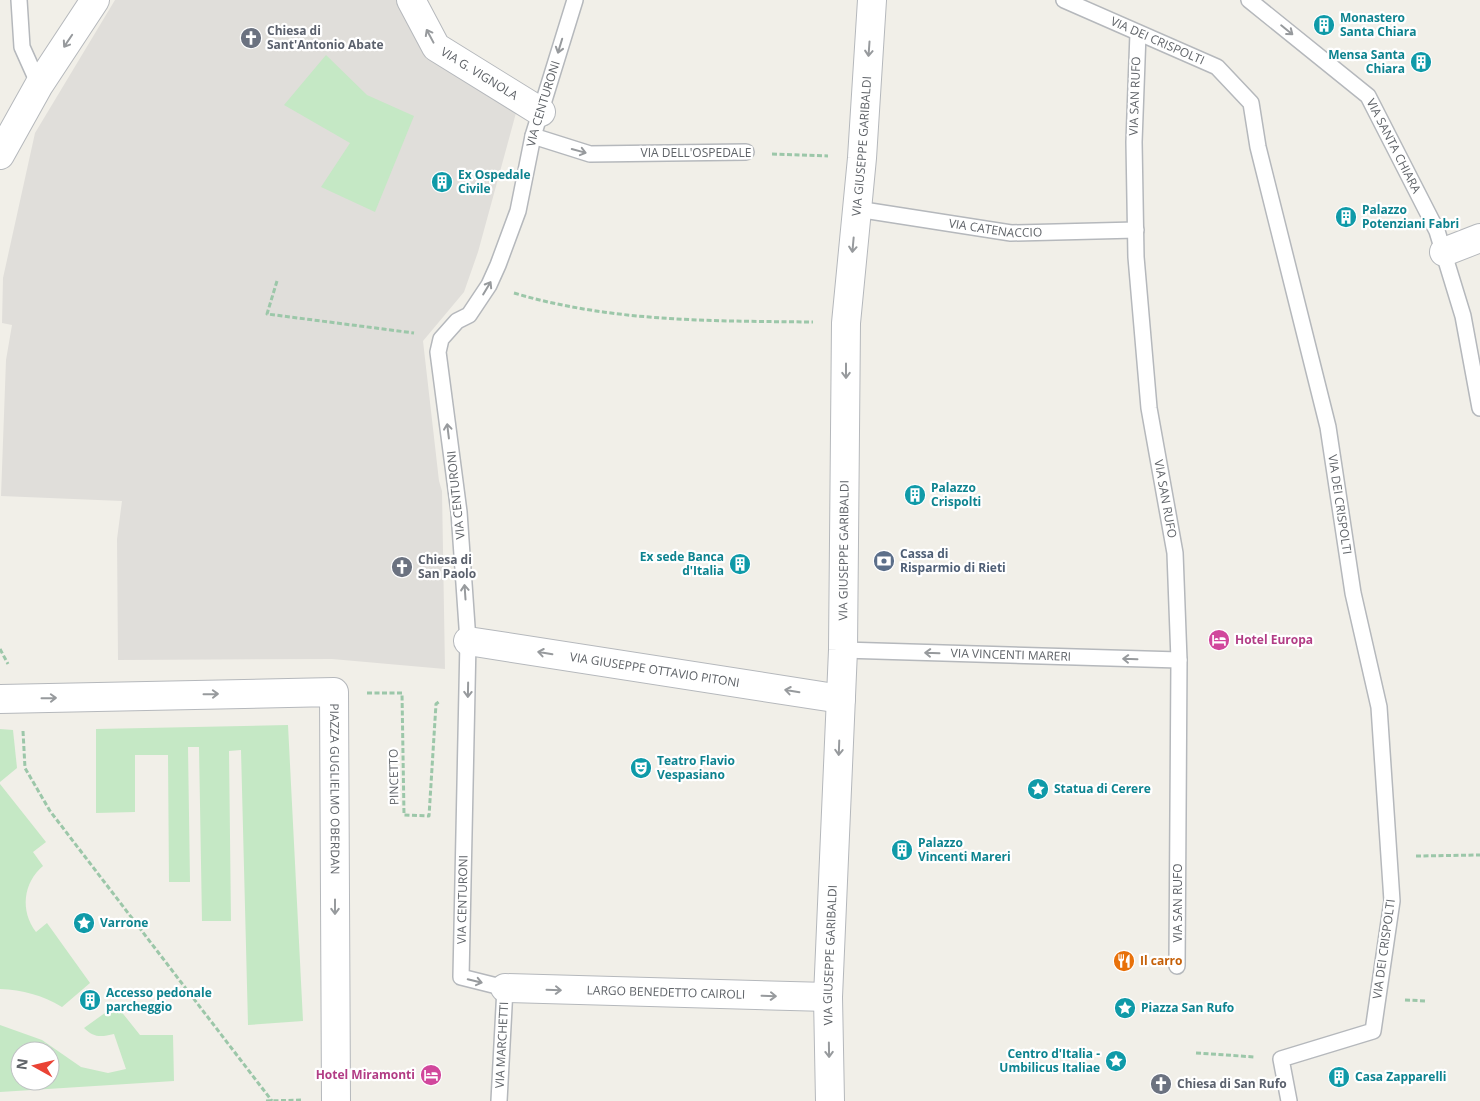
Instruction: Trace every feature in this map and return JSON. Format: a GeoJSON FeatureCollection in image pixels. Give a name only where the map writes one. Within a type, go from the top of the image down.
{"type":"FeatureCollection","features":[{"type":"Feature","properties":{"kind":"street"},"geometry":{"type":"LineString","coordinates":[[0,155],[39,85],[96,0]]}},
{"type":"Feature","properties":{"kind":"street","name":"VIA G. VIGNOLA"},"geometry":{"type":"LineString","coordinates":[[411,0],[436,47],[537,124]]}},
{"type":"Feature","properties":{"kind":"street","name":"VIA GIUSEPPE GARIBALDI"},"geometry":{"type":"LineString","coordinates":[[830,1101],[828,998],[843,650],[846,322],[862,158],[872,0]]}},
{"type":"Feature","properties":{"kind":"street"},"geometry":{"type":"LineString","coordinates":[[1444,252],[1480,238]]}},
{"type":"Feature","properties":{"kind":"street","name":"VIA GIUSEPPE OTTAVIO PITONI"},"geometry":{"type":"LineString","coordinates":[[468,641],[840,699]]}},
{"type":"Feature","properties":{"kind":"street","name":"PIAZZA GUGLIELMO OBERDAN"},"geometry":{"type":"LineString","coordinates":[[10,699],[334,692],[336,1101]]}},
{"type":"Feature","properties":{"kind":"street","name":"LARGO BENEDETTO CAIROLI"},"geometry":{"type":"LineString","coordinates":[[505,988],[828,998]]}},
{"type":"Feature","properties":{"kind":"lane"},"geometry":{"type":"LineString","coordinates":[[18,0],[22,47],[39,85]]}},
{"type":"Feature","properties":{"kind":"lane","name":"VIA CENTURONI"},"geometry":{"type":"LineString","coordinates":[[505,988],[461,977],[468,641],[459,512],[438,352],[441,339],[456,321],[469,315],[490,285],[518,211],[537,124],[575,0]]}},
{"type":"Feature","properties":{"kind":"lane","name":"VIA DEI CRISPOLTI"},"geometry":{"type":"LineString","coordinates":[[1064,0],[1217,67],[1251,104],[1258,147],[1328,428],[1353,593],[1379,707],[1392,901],[1373,1031],[1281,1059]]}},
{"type":"Feature","properties":{"kind":"lane","name":"VIA SANTA CHIARA"},"geometry":{"type":"LineString","coordinates":[[1249,0],[1368,96],[1437,230],[1463,316],[1480,408]]}},
{"type":"Feature","properties":{"kind":"lane","name":"VIA SAN RUFO"},"geometry":{"type":"LineString","coordinates":[[1138,33],[1134,142],[1136,230],[1149,408],[1175,553],[1178,660],[1177,966]]}},
{"type":"Feature","properties":{"kind":"lane","name":"VIA DELL'OSPEDALE"},"geometry":{"type":"LineString","coordinates":[[537,124],[590,154],[746,152]]}},
{"type":"Feature","properties":{"kind":"lane","name":"VIA CATENACCIO"},"geometry":{"type":"LineString","coordinates":[[857,209],[1011,233],[1136,230]]}},
{"type":"Feature","properties":{"kind":"lane","name":"VIA VINCENTI MARERI"},"geometry":{"type":"LineString","coordinates":[[843,650],[1178,660]]}},
{"type":"Feature","properties":{"kind":"lane","name":"VIA MARCHETTI"},"geometry":{"type":"LineString","coordinates":[[499,1101],[505,988]]}},
{"type":"Feature","properties":{"kind":"lane"},"geometry":{"type":"LineString","coordinates":[[1281,1059],[1289,1101]]}},
{"type":"Feature","properties":{"kind":"path","name":"VIA DELL'OSPEDALE"},"geometry":{"type":"LineString","coordinates":[[746,152],[862,158]]}},
{"type":"Feature","properties":{"kind":"path"},"geometry":{"type":"LineString","coordinates":[[277,281],[267,314],[410,332],[441,339]]}},
{"type":"Feature","properties":{"kind":"path"},"geometry":{"type":"LineString","coordinates":[[490,285],[542,301],[630,316],[731,321],[846,322]]}},
{"type":"Feature","properties":{"kind":"path"},"geometry":{"type":"LineString","coordinates":[[0,649],[7,662],[10,699],[25,768],[50,811],[272,1101],[266,1101]]}},
{"type":"Feature","properties":{"kind":"path","name":"PINCETTO"},"geometry":{"type":"LineString","coordinates":[[334,692],[402,693],[404,815],[430,816],[436,704],[468,687]]}},
{"type":"Feature","properties":{"kind":"path"},"geometry":{"type":"LineString","coordinates":[[1389,856],[1480,855]]}},
{"type":"Feature","properties":{"kind":"path"},"geometry":{"type":"LineString","coordinates":[[1196,1053],[1281,1059]]}},
{"type":"Feature","properties":{"kind":"shaded area","name":"Ex Ospedale Civile"},"geometry":{"type":"Polygon","coordinates":[[[115,0],[399,0],[420,44],[516,113],[478,252],[464,292],[423,341],[439,481],[442,491],[445,669],[332,659],[118,660],[117,539],[122,501],[1,496],[6,360],[12,325],[2,323],[3,278],[35,133],[115,0]]]}},
{"type":"Feature","properties":{"kind":"green space"},"geometry":{"type":"Polygon","coordinates":[[[326,55],[367,95],[414,116],[375,212],[321,187],[350,143],[284,105],[326,55]]]}},
{"type":"Feature","properties":{"kind":"green space"},"geometry":{"type":"Polygon","coordinates":[[[288,725],[303,1021],[248,1025],[241,750],[229,751],[231,921],[202,921],[199,747],[188,747],[190,882],[169,882],[168,755],[135,755],[135,812],[96,813],[96,729],[288,725]]]}},
{"type":"Feature","properties":{"kind":"green space"},"geometry":{"type":"Polygon","coordinates":[[[0,729],[13,730],[17,768],[0,782],[0,729]]]}},
{"type":"Feature","properties":{"kind":"green space"},"geometry":{"type":"Polygon","coordinates":[[[0,784],[46,842],[33,852],[43,866],[31,881],[26,898],[26,906],[31,924],[36,932],[47,923],[90,983],[62,1007],[32,994],[0,989],[0,784]]]}},
{"type":"Feature","properties":{"kind":"green space"},"geometry":{"type":"Polygon","coordinates":[[[116,1005],[140,1035],[173,1035],[174,1081],[60,1088],[60,1052],[81,1067],[108,1073],[126,1069],[114,1034],[98,1036],[91,1034],[84,1028],[116,1005]]]}},
{"type":"Feature","properties":{"kind":"green space"},"geometry":{"type":"Polygon","coordinates":[[[0,1025],[43,1041],[10,1041],[10,1091],[16,1091],[0,1092],[0,1025]]]}},
{"type":"Feature","properties":{"kind":"place","name":"Monastero Santa Chiara"},"geometry":{"type":"Point","coordinates":[1324,25]}},
{"type":"Feature","properties":{"kind":"place","name":"Chiesa di Sant'Antonio Abate"},"geometry":{"type":"Point","coordinates":[251,38]}},
{"type":"Feature","properties":{"kind":"place","name":"Mensa Santa Chiara"},"geometry":{"type":"Point","coordinates":[1421,62]}},
{"type":"Feature","properties":{"kind":"place","name":"Ex Ospedale Civile"},"geometry":{"type":"Point","coordinates":[442,182]}},
{"type":"Feature","properties":{"kind":"place","name":"Palazzo Potenziani Fabri"},"geometry":{"type":"Point","coordinates":[1346,217]}},
{"type":"Feature","properties":{"kind":"place","name":"Palazzo Crispolti"},"geometry":{"type":"Point","coordinates":[915,495]}},
{"type":"Feature","properties":{"kind":"place","name":"Cassa di Risparmio di Rieti"},"geometry":{"type":"Point","coordinates":[884,561]}},
{"type":"Feature","properties":{"kind":"place","name":"Ex sede Banca d'Italia"},"geometry":{"type":"Point","coordinates":[740,564]}},
{"type":"Feature","properties":{"kind":"place","name":"Chiesa di San Paolo"},"geometry":{"type":"Point","coordinates":[402,567]}},
{"type":"Feature","properties":{"kind":"place","name":"Hotel Europa"},"geometry":{"type":"Point","coordinates":[1219,640]}},
{"type":"Feature","properties":{"kind":"place","name":"Teatro Flavio Vespasiano"},"geometry":{"type":"Point","coordinates":[641,768]}},
{"type":"Feature","properties":{"kind":"place","name":"Statua di Cerere"},"geometry":{"type":"Point","coordinates":[1038,789]}},
{"type":"Feature","properties":{"kind":"place","name":"Palazzo Vincenti Mareri"},"geometry":{"type":"Point","coordinates":[902,850]}},
{"type":"Feature","properties":{"kind":"place","name":"Varrone"},"geometry":{"type":"Point","coordinates":[84,923]}},
{"type":"Feature","properties":{"kind":"place","name":"Il carro"},"geometry":{"type":"Point","coordinates":[1124,961]}},
{"type":"Feature","properties":{"kind":"place","name":"Accesso pedonale parcheggio"},"geometry":{"type":"Point","coordinates":[90,1000]}},
{"type":"Feature","properties":{"kind":"place","name":"Piazza San Rufo"},"geometry":{"type":"Point","coordinates":[1125,1008]}},
{"type":"Feature","properties":{"kind":"place","name":"Centro d'Italia - Umbilicus Italiae"},"geometry":{"type":"Point","coordinates":[1116,1061]}},
{"type":"Feature","properties":{"kind":"place","name":"Hotel Miramonti"},"geometry":{"type":"Point","coordinates":[431,1075]}},
{"type":"Feature","properties":{"kind":"place","name":"Casa Zapparelli"},"geometry":{"type":"Point","coordinates":[1339,1077]}},
{"type":"Feature","properties":{"kind":"place","name":"Chiesa di San Rufo"},"geometry":{"type":"Point","coordinates":[1161,1084]}}]}
